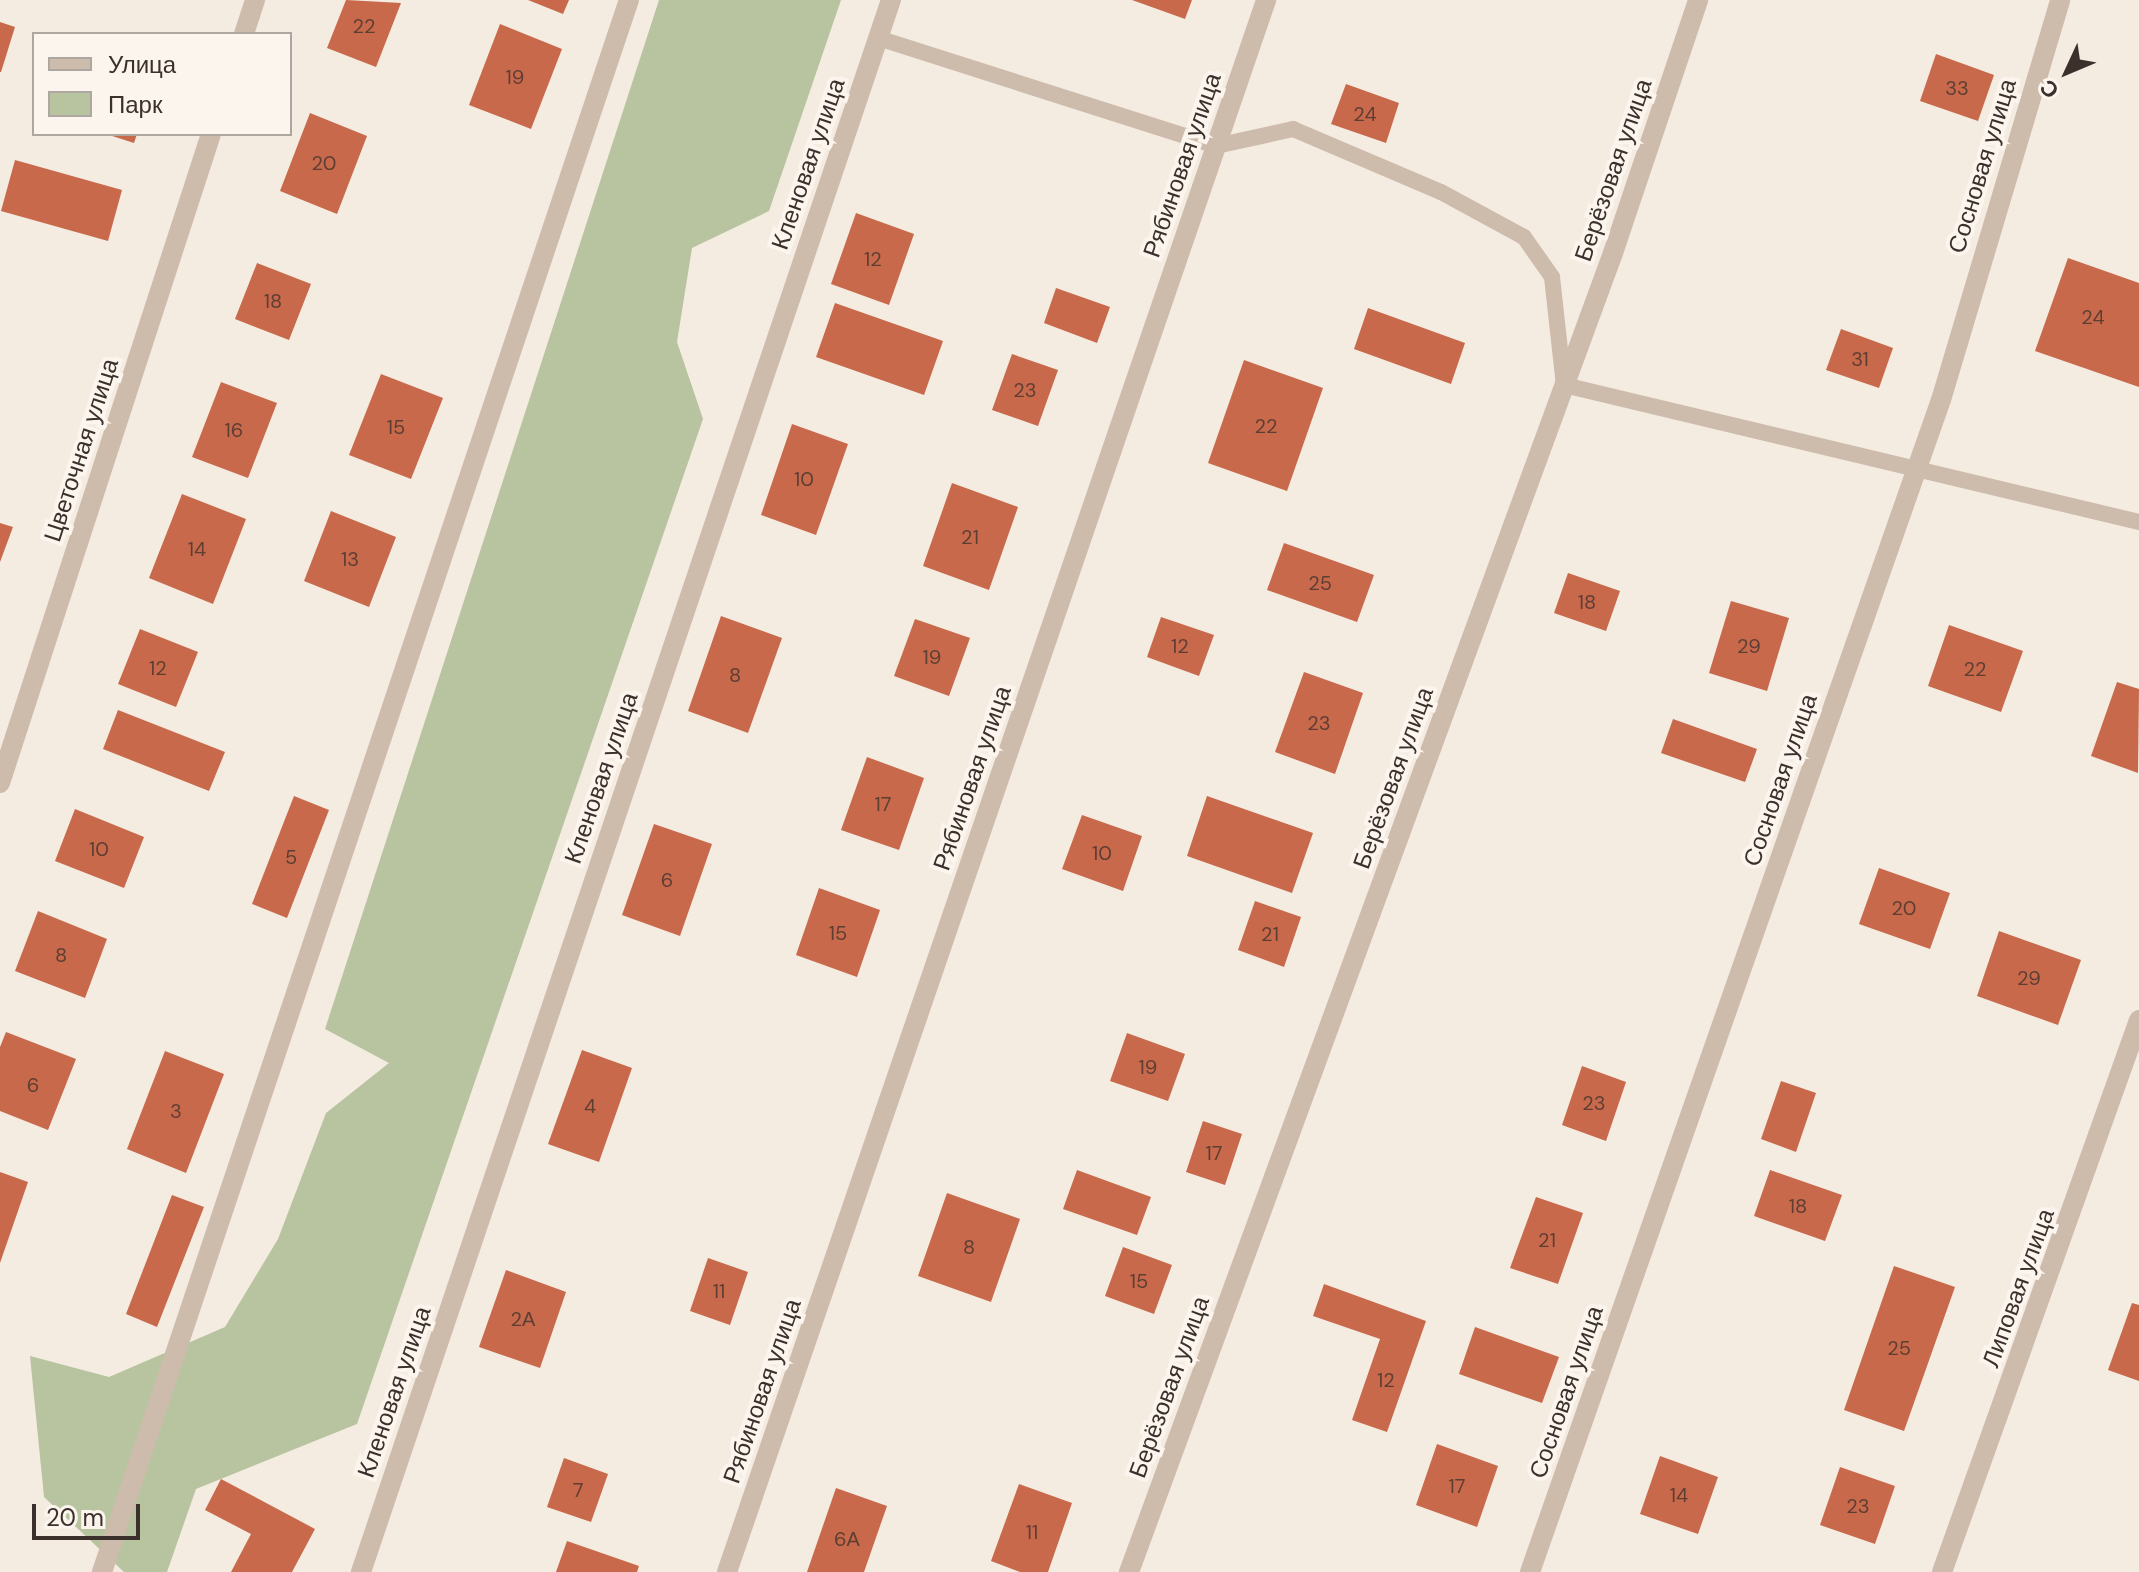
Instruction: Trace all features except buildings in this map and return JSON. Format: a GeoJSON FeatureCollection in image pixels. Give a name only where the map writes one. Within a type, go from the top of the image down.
{"type":"FeatureCollection","features":[{"type":"Feature","properties":{"kind":"street"},"geometry":{"type":"LineString","coordinates":[[245,32],[255,0]]}},
{"type":"Feature","properties":{"kind":"street"},"geometry":{"type":"LineString","coordinates":[[102,1572],[629,0]]}},
{"type":"Feature","properties":{"kind":"street","name":"Кленовая улица"},"geometry":{"type":"LineString","coordinates":[[361,1572],[891,0]]}},
{"type":"Feature","properties":{"kind":"street","name":"Рябиновая улица"},"geometry":{"type":"LineString","coordinates":[[727,1572],[1266,0]]}},
{"type":"Feature","properties":{"kind":"street","name":"Берёзовая улица"},"geometry":{"type":"LineString","coordinates":[[1129,1572],[1564,385],[1698,0]]}},
{"type":"Feature","properties":{"kind":"street","name":"Сосновая улица"},"geometry":{"type":"LineString","coordinates":[[1530,1572],[1916,470],[2060,0]]}},
{"type":"Feature","properties":{"kind":"street","name":"Цветочная улица"},"geometry":{"type":"LineString","coordinates":[[0,783],[210,136]]}},
{"type":"Feature","properties":{"kind":"street","name":"Липовая улица"},"geometry":{"type":"LineString","coordinates":[[1942,1572],[2139,1020]]}},
{"type":"Feature","properties":{"kind":"lane"},"geometry":{"type":"LineString","coordinates":[[878,38],[1216,146],[1293,129],[1441,192],[1524,237],[1552,277],[1564,385],[2139,522]]}},
{"type":"Feature","properties":{"kind":"green space"},"geometry":{"type":"Polygon","coordinates":[[[659,0],[841,0],[769,211],[692,248],[677,342],[703,419],[357,1424],[196,1489],[167,1572],[124,1572],[44,1497],[30,1356],[109,1377],[225,1327],[278,1239],[326,1113],[389,1063],[325,1029],[659,0]]]}}]}
